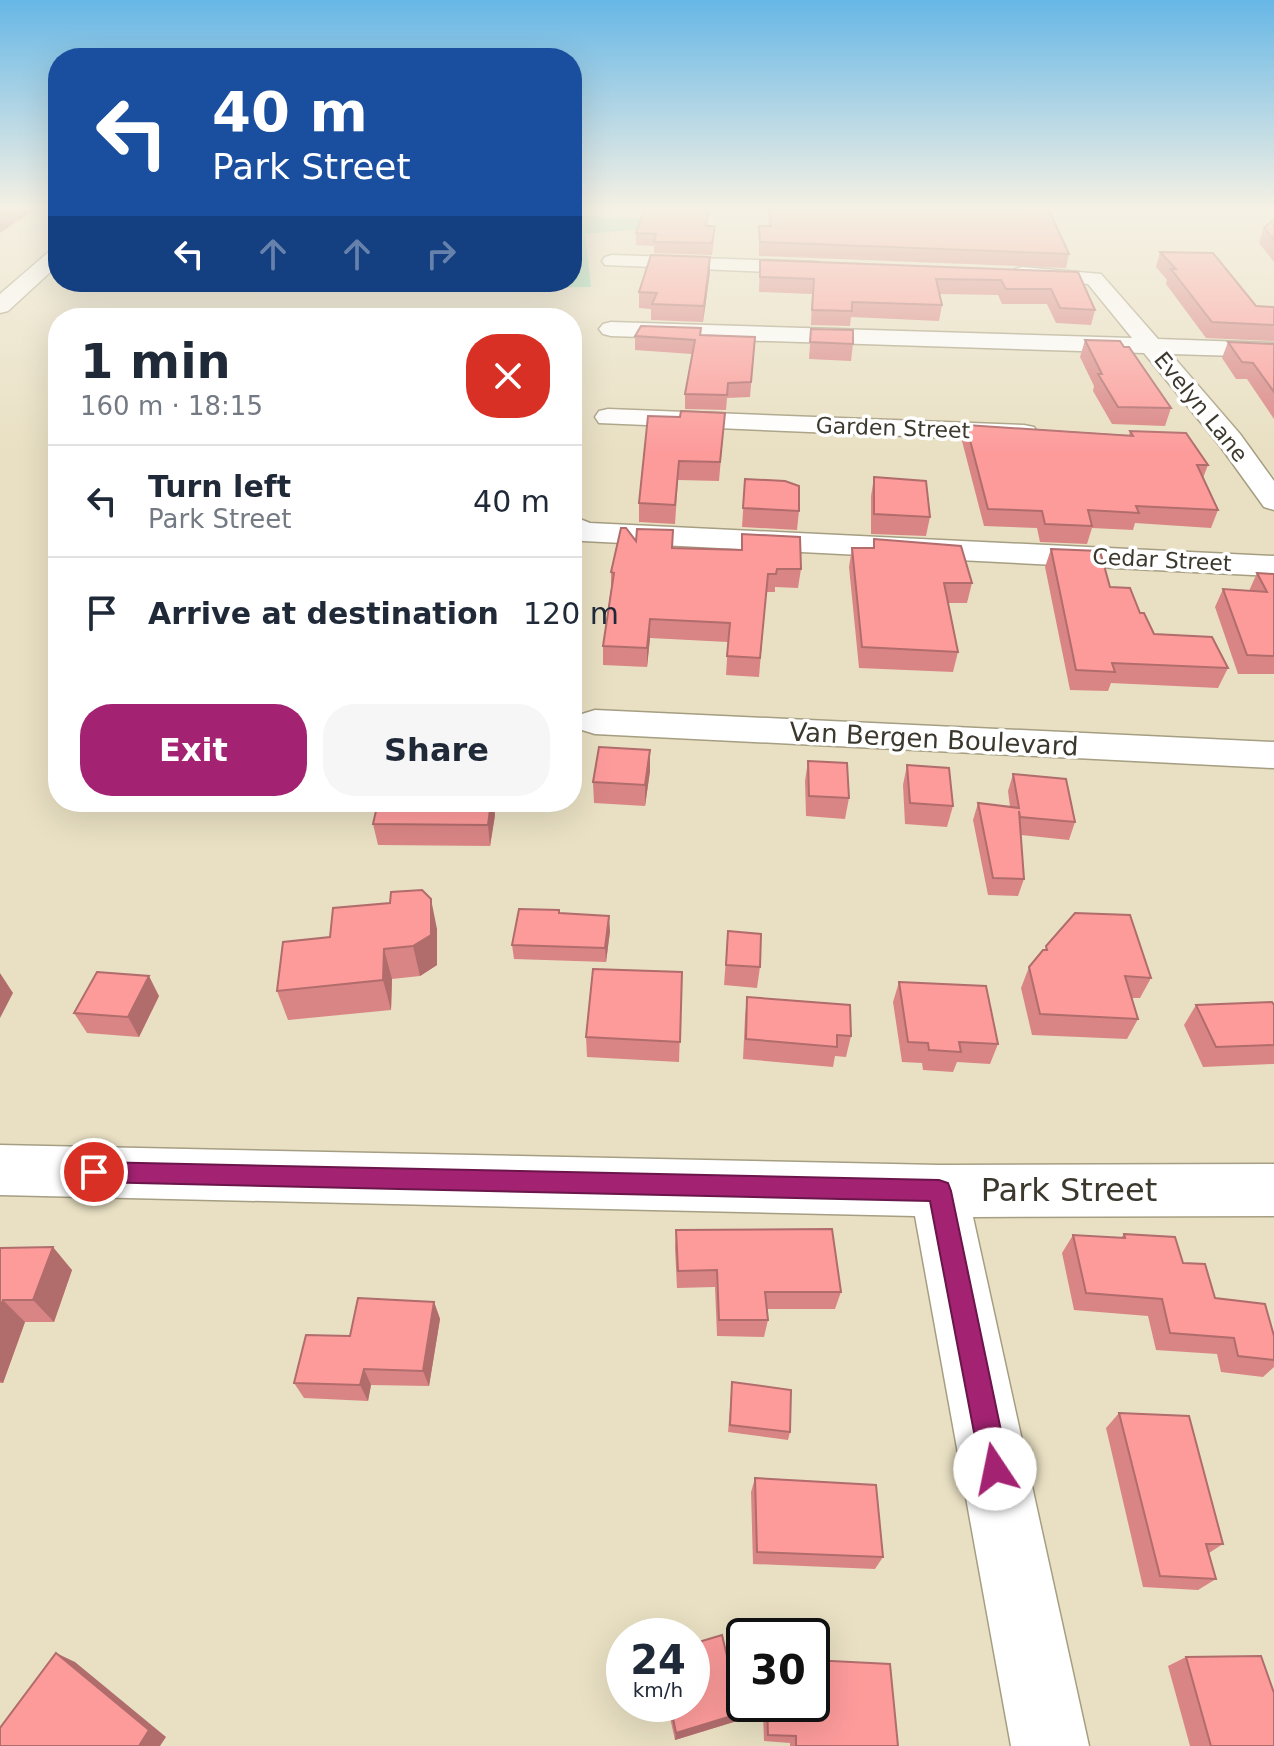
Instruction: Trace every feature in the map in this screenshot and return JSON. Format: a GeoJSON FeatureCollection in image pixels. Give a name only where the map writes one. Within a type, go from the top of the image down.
{"type":"FeatureCollection","features":[{"type":"Feature","properties":{"kind":"street"},"geometry":{"type":"LineString","coordinates":[[0,306],[18,289]]}},
{"type":"Feature","properties":{"kind":"street","name":"Evelyn Lane"},"geometry":{"type":"LineString","coordinates":[[1104,289],[1230,440],[1274,501]]}},
{"type":"Feature","properties":{"kind":"street"},"geometry":{"type":"LineString","coordinates":[[611,329],[1274,350]]}},
{"type":"Feature","properties":{"kind":"street","name":"Garden Street"},"geometry":{"type":"LineString","coordinates":[[608,417],[1054,434]]}},
{"type":"Feature","properties":{"kind":"street"},"geometry":{"type":"LineString","coordinates":[[1198,439],[1259,441]]}},
{"type":"Feature","properties":{"kind":"street","name":"Cedar Street"},"geometry":{"type":"LineString","coordinates":[[582,531],[1274,566]]}},
{"type":"Feature","properties":{"kind":"street","name":"Van Bergen Boulevard"},"geometry":{"type":"LineString","coordinates":[[595,722],[1274,755]]}},
{"type":"Feature","properties":{"kind":"street","name":"Park Street"},"geometry":{"type":"LineString","coordinates":[[0,1170],[939,1191],[1274,1190]]}},
{"type":"Feature","properties":{"kind":"street"},"geometry":{"type":"LineString","coordinates":[[939,1191],[1050,1746]]}},
{"type":"Feature","properties":{"kind":"building"},"geometry":{"type":"Polygon","coordinates":[[[640,289],[706,289],[704,306],[652,304],[657,293],[639,292],[640,289]]]}},
{"type":"Feature","properties":{"kind":"building"},"geometry":{"type":"Polygon","coordinates":[[[813,289],[938,289],[942,305],[852,302],[852,311],[812,310],[813,289]]]}},
{"type":"Feature","properties":{"kind":"building"},"geometry":{"type":"Polygon","coordinates":[[[1051,289],[1086,289],[1095,310],[1060,308],[1051,289]]]}},
{"type":"Feature","properties":{"kind":"building"},"geometry":{"type":"Polygon","coordinates":[[[1187,289],[1243,289],[1256,306],[1274,307],[1274,325],[1212,322],[1187,289]]]}},
{"type":"Feature","properties":{"kind":"building"},"geometry":{"type":"Polygon","coordinates":[[[641,326],[701,328],[700,335],[755,337],[751,382],[728,383],[727,395],[685,394],[695,340],[635,336],[641,326]]]}},
{"type":"Feature","properties":{"kind":"building"},"geometry":{"type":"Polygon","coordinates":[[[811,329],[853,330],[853,344],[810,342],[811,329]]]}},
{"type":"Feature","properties":{"kind":"building"},"geometry":{"type":"Polygon","coordinates":[[[1085,340],[1120,341],[1124,347],[1129,347],[1171,408],[1118,407],[1098,374],[1102,374],[1085,340]]]}},
{"type":"Feature","properties":{"kind":"building"},"geometry":{"type":"Polygon","coordinates":[[[1228,342],[1274,344],[1274,392],[1253,363],[1242,362],[1228,342]]]}},
{"type":"Feature","properties":{"kind":"building"},"geometry":{"type":"Polygon","coordinates":[[[681,411],[725,413],[720,462],[679,461],[675,505],[639,503],[648,416],[680,417],[681,411]]]}},
{"type":"Feature","properties":{"kind":"building"},"geometry":{"type":"Polygon","coordinates":[[[966,425],[1133,436],[1130,431],[1186,433],[1208,465],[1197,465],[1218,510],[1136,506],[1139,513],[1088,510],[1092,526],[1045,524],[1042,511],[988,509],[966,425]]]}},
{"type":"Feature","properties":{"kind":"building"},"geometry":{"type":"Polygon","coordinates":[[[874,477],[926,481],[930,517],[874,514],[874,477]]]}},
{"type":"Feature","properties":{"kind":"building"},"geometry":{"type":"Polygon","coordinates":[[[745,479],[785,481],[799,486],[799,511],[743,508],[745,479]]]}},
{"type":"Feature","properties":{"kind":"building"},"geometry":{"type":"Polygon","coordinates":[[[621,528],[626,528],[636,541],[637,529],[673,530],[672,548],[742,550],[742,534],[800,537],[801,569],[777,569],[776,574],[768,574],[760,658],[727,656],[730,623],[650,619],[647,648],[603,646],[614,573],[611,572],[621,528]]]}},
{"type":"Feature","properties":{"kind":"building"},"geometry":{"type":"Polygon","coordinates":[[[874,539],[961,546],[972,583],[944,583],[958,652],[862,647],[852,548],[874,548],[874,539]]]}},
{"type":"Feature","properties":{"kind":"building"},"geometry":{"type":"Polygon","coordinates":[[[1051,549],[1100,551],[1110,587],[1130,588],[1140,613],[1144,613],[1154,634],[1212,637],[1228,668],[1112,663],[1115,672],[1076,670],[1051,549]]]}},
{"type":"Feature","properties":{"kind":"building"},"geometry":{"type":"Polygon","coordinates":[[[1257,573],[1274,574],[1274,656],[1247,655],[1223,589],[1267,592],[1257,573]]]}},
{"type":"Feature","properties":{"kind":"building"},"geometry":{"type":"Polygon","coordinates":[[[599,747],[650,750],[645,785],[593,782],[599,747]]]}},
{"type":"Feature","properties":{"kind":"building"},"geometry":{"type":"Polygon","coordinates":[[[808,761],[847,763],[849,798],[809,796],[808,761]]]}},
{"type":"Feature","properties":{"kind":"building"},"geometry":{"type":"Polygon","coordinates":[[[907,765],[949,768],[953,806],[910,803],[907,765]]]}},
{"type":"Feature","properties":{"kind":"building"},"geometry":{"type":"Polygon","coordinates":[[[1013,774],[1066,779],[1075,822],[1020,817],[1019,811],[1024,879],[993,878],[978,803],[1019,808],[1013,774]]]}},
{"type":"Feature","properties":{"kind":"building"},"geometry":{"type":"Polygon","coordinates":[[[376,812],[490,812],[488,825],[373,824],[376,812]]]}},
{"type":"Feature","properties":{"kind":"building"},"geometry":{"type":"Polygon","coordinates":[[[422,890],[431,899],[431,935],[413,946],[384,949],[383,980],[277,991],[283,942],[330,937],[333,908],[390,903],[391,892],[422,890]]]}},
{"type":"Feature","properties":{"kind":"building"},"geometry":{"type":"Polygon","coordinates":[[[519,909],[609,916],[605,948],[512,945],[519,909]]]}},
{"type":"Feature","properties":{"kind":"building"},"geometry":{"type":"Polygon","coordinates":[[[1075,913],[1130,915],[1151,978],[1125,976],[1138,1019],[1040,1014],[1029,967],[1043,950],[1047,950],[1046,946],[1075,913]]]}},
{"type":"Feature","properties":{"kind":"building"},"geometry":{"type":"Polygon","coordinates":[[[728,931],[761,934],[760,967],[726,965],[728,931]]]}},
{"type":"Feature","properties":{"kind":"building"},"geometry":{"type":"Polygon","coordinates":[[[593,969],[682,972],[680,1042],[586,1037],[593,969]]]}},
{"type":"Feature","properties":{"kind":"building"},"geometry":{"type":"Polygon","coordinates":[[[97,972],[149,976],[128,1017],[74,1013],[97,972]]]}},
{"type":"Feature","properties":{"kind":"building"},"geometry":{"type":"Polygon","coordinates":[[[899,982],[986,986],[998,1044],[959,1042],[961,1052],[929,1050],[928,1043],[908,1042],[899,982]]]}},
{"type":"Feature","properties":{"kind":"building"},"geometry":{"type":"Polygon","coordinates":[[[747,997],[850,1005],[851,1036],[837,1035],[837,1047],[746,1039],[747,997]]]}},
{"type":"Feature","properties":{"kind":"building"},"geometry":{"type":"Polygon","coordinates":[[[1272,1002],[1274,1045],[1216,1047],[1196,1005],[1272,1002]]]}},
{"type":"Feature","properties":{"kind":"building"},"geometry":{"type":"Polygon","coordinates":[[[832,1229],[841,1292],[765,1292],[768,1320],[719,1320],[717,1270],[678,1271],[676,1230],[832,1229]]]}},
{"type":"Feature","properties":{"kind":"building"},"geometry":{"type":"Polygon","coordinates":[[[1124,1234],[1175,1237],[1183,1263],[1205,1264],[1215,1298],[1265,1304],[1274,1336],[1274,1360],[1238,1356],[1234,1338],[1170,1333],[1162,1299],[1086,1293],[1073,1235],[1125,1238],[1124,1234]]]}},
{"type":"Feature","properties":{"kind":"building"},"geometry":{"type":"Polygon","coordinates":[[[53,1247],[33,1300],[3,1300],[0,1308],[0,1248],[53,1247]]]}},
{"type":"Feature","properties":{"kind":"building"},"geometry":{"type":"Polygon","coordinates":[[[358,1298],[434,1302],[423,1371],[364,1369],[360,1385],[294,1383],[306,1335],[350,1336],[358,1298]]]}},
{"type":"Feature","properties":{"kind":"building"},"geometry":{"type":"Polygon","coordinates":[[[732,1382],[791,1390],[790,1432],[730,1425],[732,1382]]]}},
{"type":"Feature","properties":{"kind":"building"},"geometry":{"type":"Polygon","coordinates":[[[1119,1413],[1189,1416],[1223,1544],[1206,1544],[1216,1579],[1160,1576],[1119,1413]]]}},
{"type":"Feature","properties":{"kind":"building"},"geometry":{"type":"Polygon","coordinates":[[[755,1478],[876,1485],[883,1557],[757,1552],[755,1478]]]}},
{"type":"Feature","properties":{"kind":"building"},"geometry":{"type":"Polygon","coordinates":[[[722,1635],[726,1652],[726,1718],[676,1733],[674,1722],[710,1722],[710,1639],[722,1635]]]}},
{"type":"Feature","properties":{"kind":"building"},"geometry":{"type":"Polygon","coordinates":[[[56,1653],[149,1730],[139,1746],[0,1746],[0,1728],[56,1653]]]}},
{"type":"Feature","properties":{"kind":"building"},"geometry":{"type":"Polygon","coordinates":[[[1261,1656],[1274,1693],[1274,1746],[1211,1746],[1186,1657],[1261,1656]]]}},
{"type":"Feature","properties":{"kind":"building"},"geometry":{"type":"Polygon","coordinates":[[[830,1661],[890,1664],[898,1746],[796,1746],[796,1736],[768,1735],[768,1722],[830,1722],[830,1661]]]}},
{"type":"Feature","properties":{"kind":"route"},"geometry":{"type":"LineString","coordinates":[[94,1172],[939,1191],[995,1469]]}}]}
